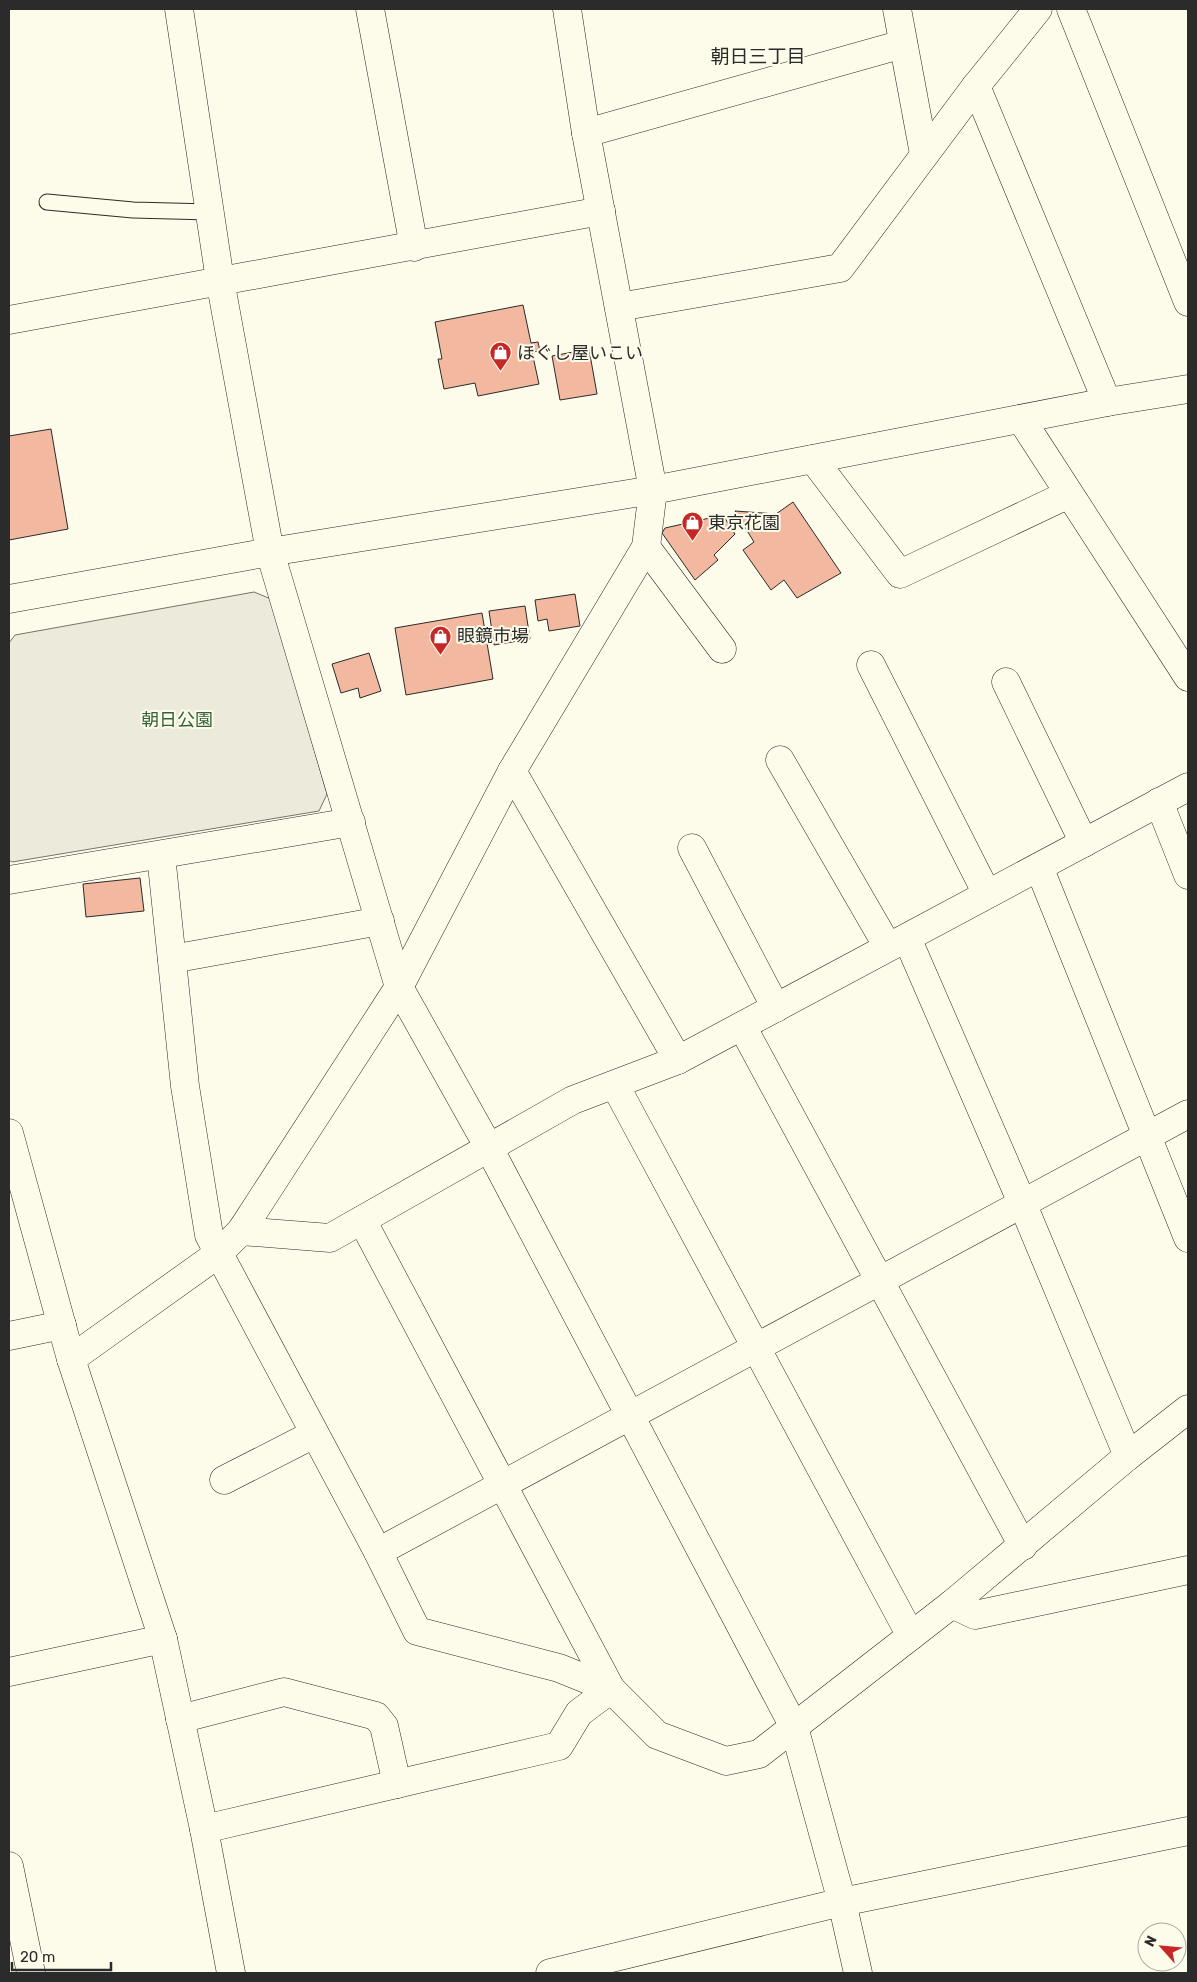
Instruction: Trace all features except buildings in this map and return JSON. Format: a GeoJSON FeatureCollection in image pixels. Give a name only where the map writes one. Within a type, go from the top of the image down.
{"type":"FeatureCollection","features":[{"type":"Feature","properties":{"kind":"street"},"geometry":{"type":"LineString","coordinates":[[180,9],[220,280],[270,552],[399,987],[488,1146],[794,1727],[842,1902],[858,1973]]}},
{"type":"Feature","properties":{"kind":"street"},"geometry":{"type":"LineString","coordinates":[[370,9],[414,247]]}},
{"type":"Feature","properties":{"kind":"street"},"geometry":{"type":"LineString","coordinates":[[71,1359],[218,1254],[241,1231],[399,987],[512,771],[646,547],[653,490],[586,133],[566,9]]}},
{"type":"Feature","properties":{"kind":"street"},"geometry":{"type":"LineString","coordinates":[[897,9],[924,154]]}},
{"type":"Feature","properties":{"kind":"street"},"geometry":{"type":"LineString","coordinates":[[619,307],[840,268],[924,154],[1038,9]]}},
{"type":"Feature","properties":{"kind":"street"},"geometry":{"type":"LineString","coordinates":[[1072,9],[1188,302]]}},
{"type":"Feature","properties":{"kind":"street"},"geometry":{"type":"LineString","coordinates":[[586,133],[903,44]]}},
{"type":"Feature","properties":{"kind":"street"},"geometry":{"type":"LineString","coordinates":[[976,86],[1107,402]]}},
{"type":"Feature","properties":{"kind":"street"},"geometry":{"type":"LineString","coordinates":[[9,320],[220,280],[414,247],[601,211]]}},
{"type":"Feature","properties":{"kind":"street"},"geometry":{"type":"LineString","coordinates":[[9,599],[270,552],[653,490],[1107,402],[1188,389]]}},
{"type":"Feature","properties":{"kind":"street"},"geometry":{"type":"LineString","coordinates":[[1020,419],[1188,676]]}},
{"type":"Feature","properties":{"kind":"street"},"geometry":{"type":"LineString","coordinates":[[813,459],[900,574],[1069,494]]}},
{"type":"Feature","properties":{"kind":"street"},"geometry":{"type":"LineString","coordinates":[[646,547],[722,649]]}},
{"type":"Feature","properties":{"kind":"street"},"geometry":{"type":"LineString","coordinates":[[871,665],[987,894]]}},
{"type":"Feature","properties":{"kind":"street"},"geometry":{"type":"LineString","coordinates":[[1006,682],[1084,842]]}},
{"type":"Feature","properties":{"kind":"street"},"geometry":{"type":"LineString","coordinates":[[780,760],[898,942],[1023,1205],[1128,1456]]}},
{"type":"Feature","properties":{"kind":"street"},"geometry":{"type":"LineString","coordinates":[[512,771],[678,1060]]}},
{"type":"Feature","properties":{"kind":"street"},"geometry":{"type":"LineString","coordinates":[[241,1231],[330,1238],[488,1146],[573,1100],[678,1060],[1188,787]]}},
{"type":"Feature","properties":{"kind":"street"},"geometry":{"type":"LineString","coordinates":[[1159,802],[1188,875]]}},
{"type":"Feature","properties":{"kind":"street"},"geometry":{"type":"LineString","coordinates":[[9,880],[351,822]]}},
{"type":"Feature","properties":{"kind":"street"},"geometry":{"type":"LineString","coordinates":[[692,848],[776,1008]]}},
{"type":"Feature","properties":{"kind":"street"},"geometry":{"type":"LineString","coordinates":[[161,855],[185,1086],[209,1235],[378,1552],[417,1631],[559,1668],[611,1689]]}},
{"type":"Feature","properties":{"kind":"street"},"geometry":{"type":"LineString","coordinates":[[1039,867],[1188,1238]]}},
{"type":"Feature","properties":{"kind":"street"},"geometry":{"type":"LineString","coordinates":[[172,959],[380,921]]}},
{"type":"Feature","properties":{"kind":"street"},"geometry":{"type":"LineString","coordinates":[[742,1026],[1023,1546]]}},
{"type":"Feature","properties":{"kind":"street"},"geometry":{"type":"LineString","coordinates":[[615,1085],[755,1349],[911,1636]]}},
{"type":"Feature","properties":{"kind":"street"},"geometry":{"type":"LineString","coordinates":[[378,1552],[503,1483],[882,1282],[1188,1114]]}},
{"type":"Feature","properties":{"kind":"street"},"geometry":{"type":"LineString","coordinates":[[9,1133],[71,1359],[162,1639],[204,1829],[231,1973]]}},
{"type":"Feature","properties":{"kind":"street"},"geometry":{"type":"LineString","coordinates":[[362,1220],[611,1689],[657,1735],[726,1761],[759,1754],[952,1604],[1128,1456],[1188,1410]]}},
{"type":"Feature","properties":{"kind":"street"},"geometry":{"type":"LineString","coordinates":[[9,1336],[62,1325]]}},
{"type":"Feature","properties":{"kind":"street"},"geometry":{"type":"LineString","coordinates":[[224,1480],[314,1434]]}},
{"type":"Feature","properties":{"kind":"street"},"geometry":{"type":"LineString","coordinates":[[952,1604],[975,1615],[1188,1570]]}},
{"type":"Feature","properties":{"kind":"street"},"geometry":{"type":"LineString","coordinates":[[10,1667],[162,1639]]}},
{"type":"Feature","properties":{"kind":"street"},"geometry":{"type":"LineString","coordinates":[[204,1829],[559,1746],[579,1713],[611,1689]]}},
{"type":"Feature","properties":{"kind":"street"},"geometry":{"type":"LineString","coordinates":[[180,1719],[284,1692],[376,1716],[384,1726],[397,1784]]}},
{"type":"Feature","properties":{"kind":"street"},"geometry":{"type":"LineString","coordinates":[[550,1973],[842,1902],[1188,1831]]}},
{"type":"Feature","properties":{"kind":"street"},"geometry":{"type":"LineString","coordinates":[[9,1866],[31,1973]]}},
{"type":"Feature","properties":{"kind":"lane"},"geometry":{"type":"LineString","coordinates":[[47,202],[132,210],[210,212]]}},
{"type":"Feature","properties":{"kind":"green space","name":"朝日公園"},"geometry":{"type":"Polygon","coordinates":[[[254,592],[271,599],[327,794],[319,811],[12,862],[9,860],[9,643],[15,635],[254,592]]]}},
{"type":"Feature","properties":{"kind":"place","name":"ほぐし屋いこい"},"geometry":{"type":"Point","coordinates":[501,372]}},
{"type":"Feature","properties":{"kind":"place","name":"東京花園"},"geometry":{"type":"Point","coordinates":[692,542]}},
{"type":"Feature","properties":{"kind":"place","name":"眼鏡市場"},"geometry":{"type":"Point","coordinates":[441,655]}},
{"type":"Feature","properties":{"kind":"district","name":"朝日三丁目"},"geometry":{"type":"Point","coordinates":[758,56]}}]}
